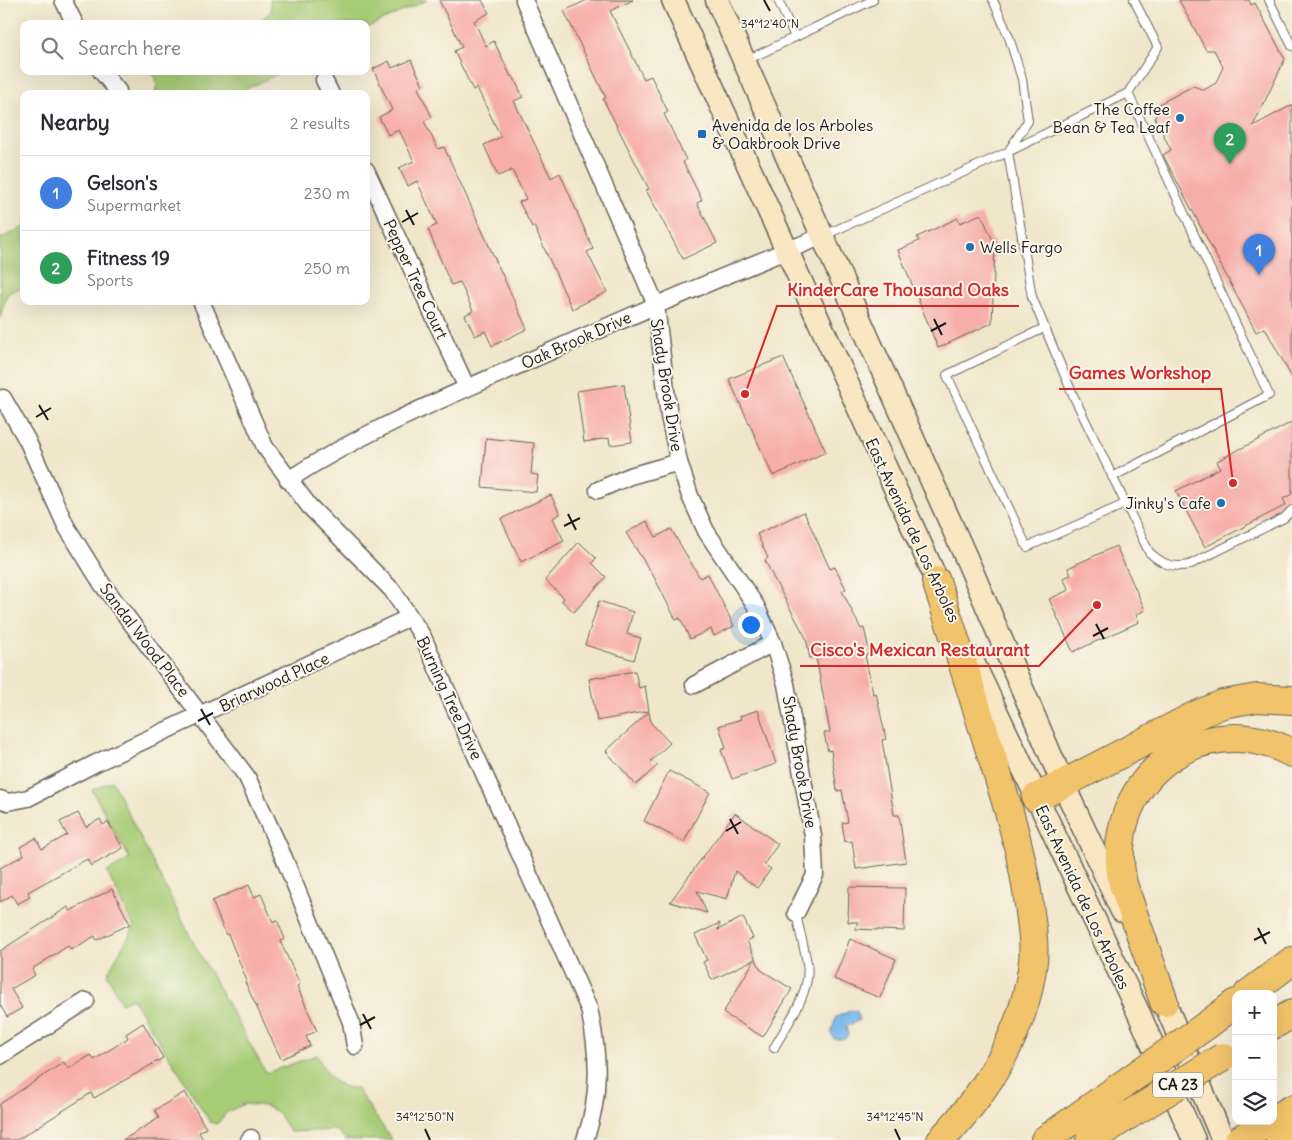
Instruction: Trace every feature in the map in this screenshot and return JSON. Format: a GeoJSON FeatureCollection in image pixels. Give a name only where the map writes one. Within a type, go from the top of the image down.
{"type":"FeatureCollection","features":[{"type":"Feature","properties":{"kind":"highway"},"geometry":{"type":"LineString","coordinates":[[936,581],[1018,839],[1028,893],[1033,960],[1021,1011],[1005,1050],[986,1087],[965,1115],[941,1140]]}},
{"type":"Feature","properties":{"kind":"highway"},"geometry":{"type":"LineString","coordinates":[[1036,798],[1194,716],[1223,704],[1257,698],[1292,700]]}},
{"type":"Feature","properties":{"kind":"highway"},"geometry":{"type":"LineString","coordinates":[[1164,1002],[1123,884],[1120,868],[1120,840],[1136,796],[1153,773],[1172,756],[1209,740],[1243,738],[1275,745],[1292,753]]}},
{"type":"Feature","properties":{"kind":"highway"},"geometry":{"type":"LineString","coordinates":[[1253,990],[1292,961]]}},
{"type":"Feature","properties":{"kind":"highway"},"geometry":{"type":"LineString","coordinates":[[1045,1140],[1232,1006]]}},
{"type":"Feature","properties":{"kind":"highway"},"geometry":{"type":"LineString","coordinates":[[1277,1023],[1292,1014]]}},
{"type":"Feature","properties":{"kind":"highway","name":"CA 23"},"geometry":{"type":"LineString","coordinates":[[1090,1140],[1229,1053]]}},
{"type":"Feature","properties":{"kind":"highway"},"geometry":{"type":"LineString","coordinates":[[1259,1128],[1292,1109]]}},
{"type":"Feature","properties":{"kind":"highway"},"geometry":{"type":"LineString","coordinates":[[1280,1140],[1292,1126]]}},
{"type":"Feature","properties":{"kind":"main road","name":"East Avenida de Los Arboles"},"geometry":{"type":"LineString","coordinates":[[673,0],[785,251],[1036,798],[1140,1016],[1194,1140]]}},
{"type":"Feature","properties":{"kind":"main road","name":"East Avenida de Los Arboles"},"geometry":{"type":"LineString","coordinates":[[717,0],[824,236],[1064,784],[1164,1002],[1223,1140]]}},
{"type":"Feature","properties":{"kind":"street"},"geometry":{"type":"LineString","coordinates":[[63,0],[73,20]]}},
{"type":"Feature","properties":{"kind":"street","name":"Shady Brook Drive"},"geometry":{"type":"LineString","coordinates":[[524,0],[656,305],[669,416],[679,462],[690,496],[706,531],[756,606],[773,643],[786,684],[813,836],[815,875],[796,913]]}},
{"type":"Feature","properties":{"kind":"street"},"geometry":{"type":"LineString","coordinates":[[104,75],[117,90]]}},
{"type":"Feature","properties":{"kind":"street","name":"Pepper Tree Court"},"geometry":{"type":"LineString","coordinates":[[370,179],[466,388]]}},
{"type":"Feature","properties":{"kind":"street","name":"Oak Brook Drive"},"geometry":{"type":"LineString","coordinates":[[288,480],[334,450],[466,388],[656,305],[824,236]]}},
{"type":"Feature","properties":{"kind":"street","name":"Burning Tree Drive"},"geometry":{"type":"LineString","coordinates":[[203,305],[266,447],[288,480],[309,506],[392,590],[423,637],[589,1009],[597,1045],[598,1084],[592,1120],[585,1140]]}},
{"type":"Feature","properties":{"kind":"street","name":"Sandal Wood Place"},"geometry":{"type":"LineString","coordinates":[[3,398],[27,440],[66,526],[102,584],[247,777],[284,858],[352,1022],[355,1046]]}},
{"type":"Feature","properties":{"kind":"street"},"geometry":{"type":"LineString","coordinates":[[598,490],[630,476],[679,462]]}},
{"type":"Feature","properties":{"kind":"street","name":"Briarwood Place"},"geometry":{"type":"LineString","coordinates":[[0,799],[8,802],[28,798],[96,763],[202,716],[410,617]]}},
{"type":"Feature","properties":{"kind":"street"},"geometry":{"type":"LineString","coordinates":[[694,685],[773,643]]}},
{"type":"Feature","properties":{"kind":"street"},"geometry":{"type":"LineString","coordinates":[[0,1056],[86,1001]]}},
{"type":"Feature","properties":{"kind":"lane"},"geometry":{"type":"LineString","coordinates":[[778,0],[794,37]]}},
{"type":"Feature","properties":{"kind":"lane"},"geometry":{"type":"LineString","coordinates":[[745,61],[873,0]]}},
{"type":"Feature","properties":{"kind":"lane"},"geometry":{"type":"LineString","coordinates":[[993,0],[1009,37],[1022,78],[1028,121],[1008,152],[1032,297],[1044,328],[1112,478],[1148,552],[1161,563],[1176,567],[1193,564],[1284,518],[1292,510]]}},
{"type":"Feature","properties":{"kind":"lane"},"geometry":{"type":"LineString","coordinates":[[1112,478],[1270,395],[1128,93],[1158,47],[1134,0]]}},
{"type":"Feature","properties":{"kind":"lane"},"geometry":{"type":"LineString","coordinates":[[1269,0],[1292,46]]}},
{"type":"Feature","properties":{"kind":"lane","name":"Oak Brook Drive"},"geometry":{"type":"LineString","coordinates":[[824,236],[1008,152],[1128,93]]}},
{"type":"Feature","properties":{"kind":"lane"},"geometry":{"type":"LineString","coordinates":[[1044,328],[947,375],[1027,547],[1125,504]]}},
{"type":"Feature","properties":{"kind":"lane"},"geometry":{"type":"LineString","coordinates":[[774,1048],[800,1001],[807,979],[808,964],[796,913]]}},
{"type":"Feature","properties":{"kind":"green space"},"geometry":{"type":"Polygon","coordinates":[[[270,0],[427,0],[370,26],[370,20],[261,20],[271,11],[270,0]]]}},
{"type":"Feature","properties":{"kind":"green space"},"geometry":{"type":"Polygon","coordinates":[[[154,75],[276,75],[244,90],[156,90],[157,83],[154,75]]]}},
{"type":"Feature","properties":{"kind":"green space"},"geometry":{"type":"Polygon","coordinates":[[[20,229],[20,288],[7,294],[0,318],[0,239],[20,229]]]}},
{"type":"Feature","properties":{"kind":"green space"},"geometry":{"type":"Polygon","coordinates":[[[112,781],[192,940],[266,1073],[317,1055],[332,1078],[342,1086],[356,1088],[392,1140],[346,1140],[336,1130],[290,1132],[277,1112],[265,1106],[244,1104],[227,1112],[217,1124],[210,1122],[132,998],[121,1003],[107,974],[134,927],[107,872],[130,859],[92,790],[112,781]]]}},
{"type":"Feature","properties":{"kind":"water"},"geometry":{"type":"Polygon","coordinates":[[[852,1010],[857,1011],[859,1020],[846,1027],[848,1035],[845,1039],[834,1039],[831,1033],[836,1017],[852,1010]]]}},
{"type":"Feature","properties":{"kind":"building"},"geometry":{"type":"Polygon","coordinates":[[[439,0],[482,0],[489,13],[474,21],[486,46],[494,41],[511,77],[513,76],[523,97],[514,101],[551,178],[560,173],[593,249],[587,252],[607,292],[572,309],[534,226],[532,227],[519,202],[526,199],[512,170],[498,176],[484,145],[501,137],[477,88],[473,90],[454,51],[462,47],[439,0]]]}},
{"type":"Feature","properties":{"kind":"building"},"geometry":{"type":"Polygon","coordinates":[[[587,0],[633,0],[610,11],[644,79],[651,76],[668,112],[664,114],[686,160],[683,162],[702,200],[697,203],[717,243],[683,259],[646,190],[649,189],[603,99],[606,98],[564,11],[587,0]]]}},
{"type":"Feature","properties":{"kind":"building"},"geometry":{"type":"Polygon","coordinates":[[[1179,0],[1249,0],[1251,5],[1255,3],[1285,59],[1253,126],[1292,105],[1292,378],[1265,328],[1256,332],[1163,155],[1171,150],[1155,118],[1159,104],[1193,86],[1204,90],[1216,83],[1223,67],[1214,50],[1206,50],[1179,0]]]}},
{"type":"Feature","properties":{"kind":"building"},"geometry":{"type":"Polygon","coordinates":[[[411,60],[423,85],[418,88],[432,117],[424,121],[438,149],[444,147],[527,329],[492,346],[485,331],[475,336],[465,315],[473,311],[460,282],[451,285],[428,229],[437,225],[417,181],[408,186],[399,168],[414,161],[399,130],[388,135],[379,117],[392,110],[373,69],[389,61],[392,68],[411,60]]]}},
{"type":"Feature","properties":{"kind":"building"},"geometry":{"type":"Polygon","coordinates":[[[981,214],[995,245],[992,323],[938,348],[898,250],[919,241],[917,237],[958,218],[960,223],[981,214]]]}},
{"type":"Feature","properties":{"kind":"building"},"geometry":{"type":"Polygon","coordinates":[[[783,357],[826,452],[773,476],[729,379],[783,357]]]}},
{"type":"Feature","properties":{"kind":"building"},"geometry":{"type":"Polygon","coordinates":[[[624,384],[632,442],[610,445],[609,438],[584,442],[577,391],[624,384]]]}},
{"type":"Feature","properties":{"kind":"building"},"geometry":{"type":"Polygon","coordinates":[[[1292,422],[1292,494],[1283,499],[1286,505],[1205,547],[1176,491],[1220,468],[1217,461],[1292,422]]]}},
{"type":"Feature","properties":{"kind":"building"},"geometry":{"type":"Polygon","coordinates":[[[486,438],[534,443],[531,474],[538,475],[536,492],[482,487],[486,438]]]}},
{"type":"Feature","properties":{"kind":"building"},"geometry":{"type":"Polygon","coordinates":[[[551,495],[560,514],[553,518],[564,541],[521,562],[501,519],[551,495]]]}},
{"type":"Feature","properties":{"kind":"building"},"geometry":{"type":"Polygon","coordinates":[[[804,512],[830,569],[835,567],[846,589],[842,591],[861,629],[864,628],[870,654],[865,655],[873,694],[876,693],[886,739],[882,740],[894,815],[899,815],[906,862],[856,869],[852,841],[845,842],[842,823],[848,822],[842,790],[837,791],[831,750],[828,751],[824,733],[830,732],[816,657],[810,658],[806,638],[773,577],[765,560],[768,558],[757,534],[804,512]]]}},
{"type":"Feature","properties":{"kind":"building"},"geometry":{"type":"Polygon","coordinates":[[[647,521],[656,537],[671,529],[700,578],[708,574],[734,626],[714,636],[711,629],[690,639],[680,618],[676,620],[654,577],[626,533],[647,521]]]}},
{"type":"Feature","properties":{"kind":"building"},"geometry":{"type":"Polygon","coordinates":[[[579,542],[596,558],[592,563],[606,577],[574,612],[562,601],[564,598],[545,580],[579,542]]]}},
{"type":"Feature","properties":{"kind":"building"},"geometry":{"type":"Polygon","coordinates":[[[1116,546],[1145,610],[1136,615],[1139,622],[1073,652],[1049,599],[1069,590],[1063,578],[1071,575],[1068,568],[1116,546]]]}},
{"type":"Feature","properties":{"kind":"building"},"geometry":{"type":"Polygon","coordinates":[[[599,601],[633,612],[627,634],[641,638],[634,660],[585,645],[599,601]]]}},
{"type":"Feature","properties":{"kind":"building"},"geometry":{"type":"Polygon","coordinates":[[[635,671],[639,688],[645,686],[649,711],[597,721],[589,679],[635,671]]]}},
{"type":"Feature","properties":{"kind":"building"},"geometry":{"type":"Polygon","coordinates":[[[758,710],[776,764],[732,779],[721,750],[726,748],[719,726],[741,719],[740,716],[758,710]]]}},
{"type":"Feature","properties":{"kind":"building"},"geometry":{"type":"Polygon","coordinates":[[[649,712],[651,723],[670,743],[651,761],[658,765],[636,785],[606,751],[649,712]]]}},
{"type":"Feature","properties":{"kind":"building"},"geometry":{"type":"Polygon","coordinates":[[[669,771],[710,792],[684,842],[644,821],[669,771]]]}},
{"type":"Feature","properties":{"kind":"building"},"geometry":{"type":"Polygon","coordinates":[[[78,813],[86,827],[100,819],[103,825],[108,822],[123,848],[91,866],[87,859],[28,892],[30,897],[17,904],[12,895],[0,902],[0,868],[24,855],[20,847],[36,838],[42,849],[67,835],[60,822],[78,813]]]}},
{"type":"Feature","properties":{"kind":"building"},"geometry":{"type":"Polygon","coordinates":[[[735,813],[778,844],[764,864],[771,869],[757,888],[735,871],[727,899],[697,891],[707,913],[670,902],[735,813]]]}},
{"type":"Feature","properties":{"kind":"building"},"geometry":{"type":"Polygon","coordinates":[[[249,885],[254,897],[261,894],[273,922],[277,920],[285,939],[280,941],[300,984],[297,986],[317,1031],[306,1036],[310,1046],[281,1059],[245,982],[247,981],[228,934],[226,935],[212,901],[249,885]]]}},
{"type":"Feature","properties":{"kind":"building"},"geometry":{"type":"Polygon","coordinates":[[[849,887],[905,888],[904,931],[855,929],[858,922],[848,922],[849,887]]]}},
{"type":"Feature","properties":{"kind":"building"},"geometry":{"type":"Polygon","coordinates":[[[112,889],[130,924],[97,940],[95,936],[71,950],[68,946],[32,969],[35,975],[11,989],[22,1008],[7,1017],[0,1005],[0,951],[68,907],[70,911],[112,889]]]}},
{"type":"Feature","properties":{"kind":"building"},"geometry":{"type":"Polygon","coordinates":[[[743,917],[753,938],[747,941],[761,970],[792,989],[763,1037],[723,1013],[755,959],[712,980],[703,962],[707,960],[695,935],[720,923],[718,930],[743,917]]]}},
{"type":"Feature","properties":{"kind":"building"},"geometry":{"type":"Polygon","coordinates":[[[850,939],[896,959],[880,998],[834,979],[850,939]]]}},
{"type":"Feature","properties":{"kind":"building"},"geometry":{"type":"Polygon","coordinates":[[[143,1023],[163,1058],[94,1098],[91,1093],[17,1140],[0,1140],[0,1104],[64,1062],[68,1069],[91,1055],[94,1060],[128,1038],[126,1034],[143,1023]]]}},
{"type":"Feature","properties":{"kind":"building"},"geometry":{"type":"Polygon","coordinates":[[[185,1092],[206,1128],[199,1132],[203,1140],[123,1140],[159,1118],[155,1110],[185,1092]]]}},
{"type":"Feature","properties":{"kind":"place","name":"The Coffee Bean & Tea Leaf"},"geometry":{"type":"Point","coordinates":[1180,118]}},
{"type":"Feature","properties":{"kind":"place","name":"Avenida de los Arboles & Oakbrook Drive"},"geometry":{"type":"Point","coordinates":[702,134]}},
{"type":"Feature","properties":{"kind":"place","name":"Fitness 19"},"geometry":{"type":"Point","coordinates":[1230,164]}},
{"type":"Feature","properties":{"kind":"place","name":"Wells Fargo"},"geometry":{"type":"Point","coordinates":[970,247]}},
{"type":"Feature","properties":{"kind":"place","name":"Gelson's"},"geometry":{"type":"Point","coordinates":[1259,275]}},
{"type":"Feature","properties":{"kind":"place","name":"KinderCare Thousand Oaks"},"geometry":{"type":"Point","coordinates":[745,394]}},
{"type":"Feature","properties":{"kind":"place","name":"Games Workshop"},"geometry":{"type":"Point","coordinates":[1233,483]}},
{"type":"Feature","properties":{"kind":"place","name":"Jinky's Cafe"},"geometry":{"type":"Point","coordinates":[1221,503]}},
{"type":"Feature","properties":{"kind":"place","name":"Cisco's Mexican Restaurant"},"geometry":{"type":"Point","coordinates":[1097,605]}}]}
